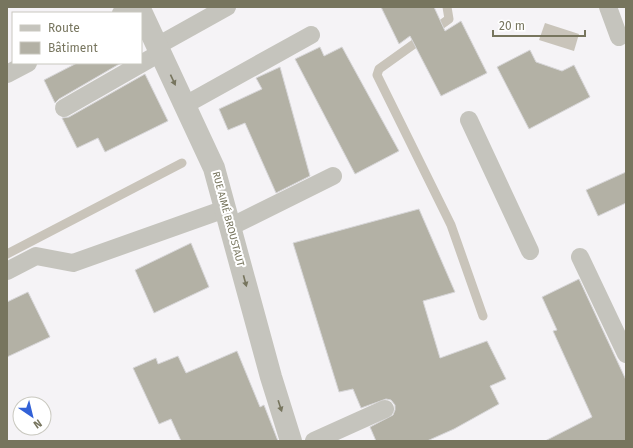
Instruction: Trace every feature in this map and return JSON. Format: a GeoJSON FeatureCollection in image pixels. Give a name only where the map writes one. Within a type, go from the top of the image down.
{"type":"FeatureCollection","features":[{"type":"Feature","properties":{"kind":"street","name":"RUE AIMÉ BROUSTAUT"},"geometry":{"type":"LineString","coordinates":[[142,13],[214,168],[271,377],[291,441]]}},
{"type":"Feature","properties":{"kind":"lane"},"geometry":{"type":"LineString","coordinates":[[123,12],[132,7]]}},
{"type":"Feature","properties":{"kind":"lane"},"geometry":{"type":"LineString","coordinates":[[142,60],[227,7]]}},
{"type":"Feature","properties":{"kind":"lane"},"geometry":{"type":"LineString","coordinates":[[608,7],[618,37]]}},
{"type":"Feature","properties":{"kind":"lane"},"geometry":{"type":"LineString","coordinates":[[185,105],[311,35]]}},
{"type":"Feature","properties":{"kind":"lane"},"geometry":{"type":"LineString","coordinates":[[7,74],[26,64]]}},
{"type":"Feature","properties":{"kind":"lane"},"geometry":{"type":"LineString","coordinates":[[64,108],[135,64]]}},
{"type":"Feature","properties":{"kind":"lane"},"geometry":{"type":"LineString","coordinates":[[469,120],[530,250]]}},
{"type":"Feature","properties":{"kind":"lane"},"geometry":{"type":"LineString","coordinates":[[7,270],[36,256],[73,264],[228,218],[333,176]]}},
{"type":"Feature","properties":{"kind":"lane"},"geometry":{"type":"LineString","coordinates":[[580,257],[626,354]]}},
{"type":"Feature","properties":{"kind":"lane"},"geometry":{"type":"LineString","coordinates":[[314,441],[385,409]]}},
{"type":"Feature","properties":{"kind":"shaded area"},"geometry":{"type":"Polygon","coordinates":[[[545,23],[579,34],[574,51],[539,40],[545,23]]]}},
{"type":"Feature","properties":{"kind":"building"},"geometry":{"type":"Polygon","coordinates":[[[381,7],[434,7],[445,31],[461,21],[487,73],[441,96],[410,36],[399,44],[381,7]]]}},
{"type":"Feature","properties":{"kind":"building"},"geometry":{"type":"Polygon","coordinates":[[[320,47],[324,56],[342,47],[399,151],[355,174],[295,59],[320,47]]]}},
{"type":"Feature","properties":{"kind":"building"},"geometry":{"type":"Polygon","coordinates":[[[530,50],[536,62],[562,71],[574,65],[590,97],[529,129],[497,67],[530,50]]]}},
{"type":"Feature","properties":{"kind":"building"},"geometry":{"type":"Polygon","coordinates":[[[75,64],[119,64],[59,99],[55,103],[44,80],[75,64]]]}},
{"type":"Feature","properties":{"kind":"building"},"geometry":{"type":"Polygon","coordinates":[[[280,67],[310,176],[276,193],[245,123],[228,130],[219,109],[262,89],[256,78],[280,67]]]}},
{"type":"Feature","properties":{"kind":"building"},"geometry":{"type":"Polygon","coordinates":[[[145,74],[168,121],[105,152],[98,138],[77,148],[62,118],[69,117],[145,74]]]}},
{"type":"Feature","properties":{"kind":"building"},"geometry":{"type":"Polygon","coordinates":[[[626,172],[626,203],[598,216],[586,190],[626,172]]]}},
{"type":"Feature","properties":{"kind":"building"},"geometry":{"type":"Polygon","coordinates":[[[419,209],[455,292],[423,301],[440,358],[487,341],[506,379],[490,386],[499,404],[454,429],[427,441],[376,441],[370,427],[393,415],[395,405],[391,400],[386,399],[361,408],[353,389],[339,392],[293,243],[419,209]]]}},
{"type":"Feature","properties":{"kind":"building"},"geometry":{"type":"Polygon","coordinates":[[[191,243],[209,287],[154,313],[135,270],[191,243]]]}},
{"type":"Feature","properties":{"kind":"building"},"geometry":{"type":"Polygon","coordinates":[[[579,279],[626,380],[626,441],[545,441],[592,417],[553,331],[557,330],[542,297],[579,279]]]}},
{"type":"Feature","properties":{"kind":"building"},"geometry":{"type":"Polygon","coordinates":[[[28,292],[50,337],[7,357],[7,302],[28,292]]]}},
{"type":"Feature","properties":{"kind":"building"},"geometry":{"type":"Polygon","coordinates":[[[237,351],[260,407],[264,405],[278,441],[181,441],[171,419],[159,424],[133,368],[156,358],[158,364],[178,356],[186,373],[237,351]]]}},
{"type":"Feature","properties":{"kind":"waterway"},"geometry":{"type":"LineString","coordinates":[[447,7],[449,19],[379,69],[377,75],[451,225],[483,316]]}},
{"type":"Feature","properties":{"kind":"waterway"},"geometry":{"type":"LineString","coordinates":[[7,254],[182,163]]}}]}
